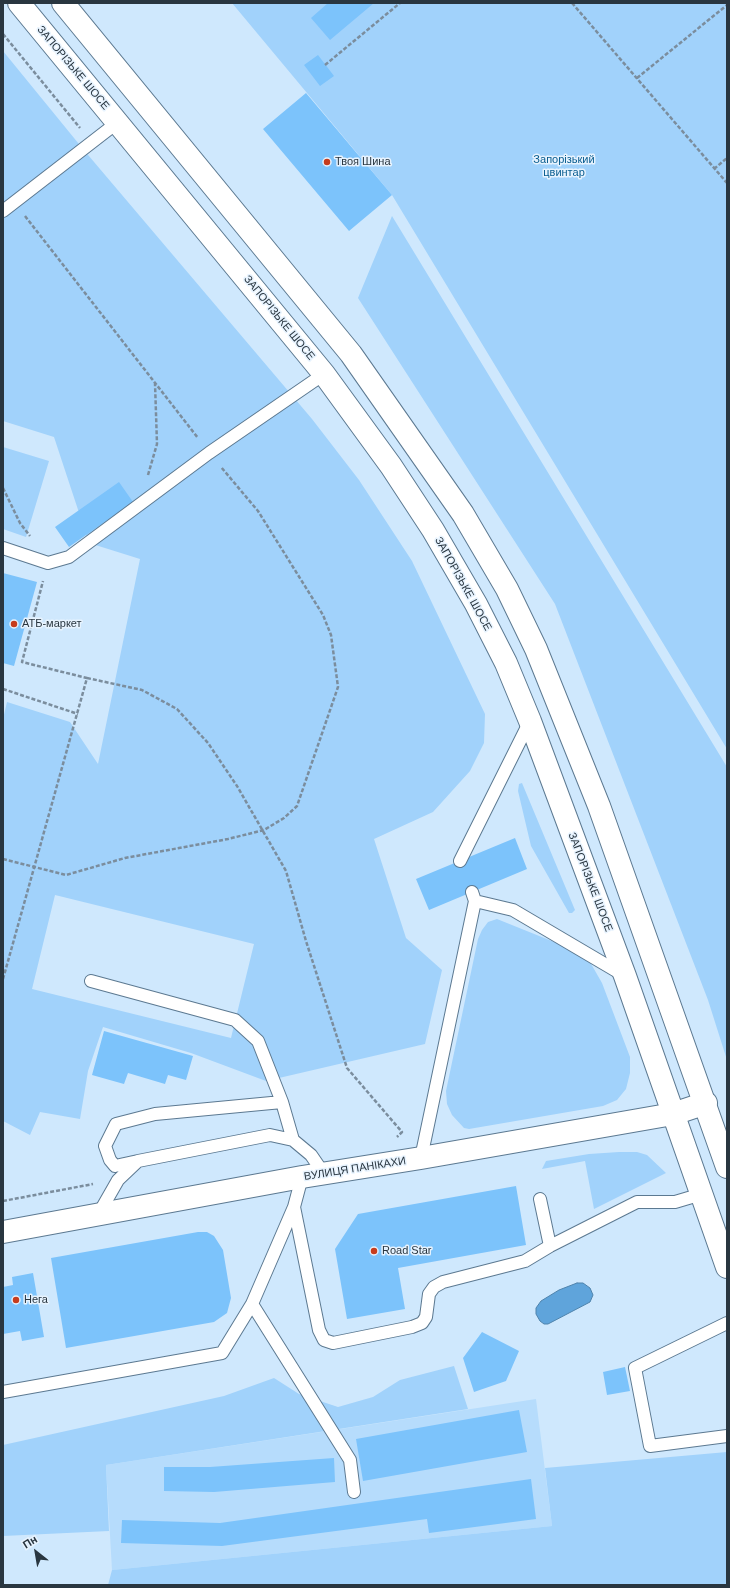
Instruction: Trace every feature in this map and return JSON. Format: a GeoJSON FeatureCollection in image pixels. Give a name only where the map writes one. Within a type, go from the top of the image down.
{"type":"FeatureCollection","features":[{"type":"Feature","properties":{"kind":"main road","name":"ЗАПОРІЗЬКЕ ШОСЕ"},"geometry":{"type":"LineString","coordinates":[[19,3],[324,374],[391,466],[433,530],[476,604],[506,663],[530,721],[625,976],[727,1267]]}},
{"type":"Feature","properties":{"kind":"main road"},"geometry":{"type":"LineString","coordinates":[[63,3],[351,354],[463,514],[507,589],[536,649],[599,806],[706,1103],[727,1166]]}},
{"type":"Feature","properties":{"kind":"main road"},"geometry":{"type":"LineString","coordinates":[[118,122],[144,100]]}},
{"type":"Feature","properties":{"kind":"main road"},"geometry":{"type":"LineString","coordinates":[[324,374],[351,354]]}},
{"type":"Feature","properties":{"kind":"main road","name":"ВУЛИЦЯ ПАНІКАХИ"},"geometry":{"type":"LineString","coordinates":[[3,1232],[302,1177],[673,1114],[706,1103]]}},
{"type":"Feature","properties":{"kind":"lane"},"geometry":{"type":"LineString","coordinates":[[3,211],[118,122]]}},
{"type":"Feature","properties":{"kind":"lane"},"geometry":{"type":"LineString","coordinates":[[3,548],[48,563],[69,557],[209,453],[324,374]]}},
{"type":"Feature","properties":{"kind":"lane"},"geometry":{"type":"LineString","coordinates":[[460,861],[530,721]]}},
{"type":"Feature","properties":{"kind":"lane"},"geometry":{"type":"LineString","coordinates":[[421,1158],[473,896],[513,910],[625,976]]}},
{"type":"Feature","properties":{"kind":"lane"},"geometry":{"type":"LineString","coordinates":[[91,981],[235,1020],[258,1041],[282,1102],[293,1140]]}},
{"type":"Feature","properties":{"kind":"lane"},"geometry":{"type":"LineString","coordinates":[[282,1102],[155,1114],[116,1124],[105,1146],[110,1160],[116,1166],[270,1135],[293,1140],[311,1155],[324,1174]]}},
{"type":"Feature","properties":{"kind":"lane"},"geometry":{"type":"LineString","coordinates":[[98,1215],[118,1180],[138,1161]]}},
{"type":"Feature","properties":{"kind":"lane"},"geometry":{"type":"LineString","coordinates":[[3,1392],[222,1353],[252,1304],[294,1207],[302,1177]]}},
{"type":"Feature","properties":{"kind":"lane"},"geometry":{"type":"LineString","coordinates":[[294,1207],[319,1330],[324,1340],[333,1343],[412,1328],[422,1323],[426,1316],[429,1294],[434,1287],[443,1282],[525,1261],[550,1246],[637,1202],[675,1202],[702,1194]]}},
{"type":"Feature","properties":{"kind":"lane"},"geometry":{"type":"LineString","coordinates":[[540,1199],[550,1246]]}},
{"type":"Feature","properties":{"kind":"lane"},"geometry":{"type":"LineString","coordinates":[[252,1304],[350,1460],[354,1492]]}},
{"type":"Feature","properties":{"kind":"lane"},"geometry":{"type":"LineString","coordinates":[[727,1323],[635,1368],[650,1446],[727,1436]]}},
{"type":"Feature","properties":{"kind":"path"},"geometry":{"type":"LineString","coordinates":[[325,65],[400,3]]}},
{"type":"Feature","properties":{"kind":"path"},"geometry":{"type":"LineString","coordinates":[[572,3],[727,183]]}},
{"type":"Feature","properties":{"kind":"path"},"geometry":{"type":"LineString","coordinates":[[637,78],[727,5]]}},
{"type":"Feature","properties":{"kind":"path"},"geometry":{"type":"LineString","coordinates":[[3,34],[68,112],[89,144]]}},
{"type":"Feature","properties":{"kind":"path"},"geometry":{"type":"LineString","coordinates":[[714,169],[727,158]]}},
{"type":"Feature","properties":{"kind":"path"},"geometry":{"type":"LineString","coordinates":[[3,859],[33,868],[66,875],[125,858],[228,839],[264,830],[284,818],[297,806],[338,688],[332,641],[323,615],[258,511],[209,453],[14,202]]}},
{"type":"Feature","properties":{"kind":"path"},"geometry":{"type":"LineString","coordinates":[[140,504],[157,444],[155,383]]}},
{"type":"Feature","properties":{"kind":"path"},"geometry":{"type":"LineString","coordinates":[[3,488],[20,522],[48,563],[22,662],[142,690],[177,710],[208,743],[264,830],[286,871],[306,941],[346,1068],[402,1132],[397,1138]]}},
{"type":"Feature","properties":{"kind":"path"},"geometry":{"type":"LineString","coordinates":[[3,979],[87,678]]}},
{"type":"Feature","properties":{"kind":"path"},"geometry":{"type":"LineString","coordinates":[[3,689],[78,714]]}},
{"type":"Feature","properties":{"kind":"path"},"geometry":{"type":"LineString","coordinates":[[3,1202],[118,1180]]}},
{"type":"Feature","properties":{"kind":"shaded area"},"geometry":{"type":"Polygon","coordinates":[[[577,1283],[583,1283],[590,1288],[593,1295],[590,1302],[548,1324],[544,1324],[540,1321],[536,1314],[536,1308],[541,1301],[559,1290],[577,1283]]]}},
{"type":"Feature","properties":{"kind":"shaded area"},"geometry":{"type":"Polygon","coordinates":[[[536,1399],[552,1526],[112,1570],[106,1465],[536,1399]]]}},
{"type":"Feature","properties":{"kind":"green space","name":"Запорізький цвинтар"},"geometry":{"type":"Polygon","coordinates":[[[232,3],[727,3],[727,749],[392,195],[232,3]]]}},
{"type":"Feature","properties":{"kind":"green space"},"geometry":{"type":"Polygon","coordinates":[[[3,51],[83,149],[312,419],[359,480],[412,561],[485,714],[484,743],[470,771],[433,812],[374,839],[406,938],[442,970],[425,1044],[266,1081],[191,1053],[103,1027],[88,1071],[80,1119],[40,1112],[30,1135],[3,1121],[3,719],[7,702],[70,722],[98,764],[140,559],[89,543],[54,437],[3,421],[3,51]],[[55,895],[32,989],[231,1038],[254,944],[55,895]]]}},
{"type":"Feature","properties":{"kind":"green space"},"geometry":{"type":"Polygon","coordinates":[[[392,216],[727,767],[727,1060],[708,1000],[555,604],[358,298],[392,216]]]}},
{"type":"Feature","properties":{"kind":"green space"},"geometry":{"type":"Polygon","coordinates":[[[3,447],[49,461],[26,537],[3,529],[3,447]]]}},
{"type":"Feature","properties":{"kind":"green space"},"geometry":{"type":"Polygon","coordinates":[[[522,783],[575,910],[572,913],[569,913],[531,846],[518,791],[519,784],[522,783]]]}},
{"type":"Feature","properties":{"kind":"green space"},"geometry":{"type":"Polygon","coordinates":[[[497,919],[579,952],[590,962],[602,983],[630,1057],[630,1073],[626,1089],[617,1100],[603,1106],[469,1129],[464,1128],[452,1115],[447,1104],[446,1091],[478,939],[488,922],[497,919]]]}},
{"type":"Feature","properties":{"kind":"green space"},"geometry":{"type":"Polygon","coordinates":[[[637,1152],[647,1155],[666,1173],[594,1209],[585,1161],[542,1169],[546,1161],[589,1154],[637,1152]]]}},
{"type":"Feature","properties":{"kind":"green space"},"geometry":{"type":"Polygon","coordinates":[[[454,1366],[468,1409],[106,1465],[109,1531],[3,1536],[3,1445],[224,1396],[274,1378],[299,1394],[338,1407],[373,1397],[400,1380],[454,1366]]]}},
{"type":"Feature","properties":{"kind":"green space"},"geometry":{"type":"Polygon","coordinates":[[[727,1452],[727,1585],[108,1585],[112,1570],[552,1526],[545,1468],[727,1452]]]}},
{"type":"Feature","properties":{"kind":"building"},"geometry":{"type":"Polygon","coordinates":[[[328,3],[374,3],[330,40],[311,18],[328,3]]]}},
{"type":"Feature","properties":{"kind":"building"},"geometry":{"type":"Polygon","coordinates":[[[318,55],[334,76],[320,86],[304,65],[318,55]]]}},
{"type":"Feature","properties":{"kind":"building","name":"Твоя Шина"},"geometry":{"type":"Polygon","coordinates":[[[306,93],[392,195],[349,231],[263,129],[306,93]]]}},
{"type":"Feature","properties":{"kind":"building"},"geometry":{"type":"Polygon","coordinates":[[[119,482],[133,502],[69,547],[55,527],[119,482]]]}},
{"type":"Feature","properties":{"kind":"building","name":"АТБ-маркет"},"geometry":{"type":"Polygon","coordinates":[[[3,573],[37,582],[14,666],[3,663],[3,573]]]}},
{"type":"Feature","properties":{"kind":"building"},"geometry":{"type":"Polygon","coordinates":[[[515,838],[527,869],[429,910],[416,879],[515,838]]]}},
{"type":"Feature","properties":{"kind":"building"},"geometry":{"type":"Polygon","coordinates":[[[104,1031],[193,1056],[186,1080],[168,1075],[165,1084],[128,1073],[124,1084],[92,1075],[104,1031]]]}},
{"type":"Feature","properties":{"kind":"building"},"geometry":{"type":"Polygon","coordinates":[[[516,1186],[526,1245],[398,1268],[405,1309],[347,1319],[335,1249],[358,1214],[516,1186]]]}},
{"type":"Feature","properties":{"kind":"building"},"geometry":{"type":"Polygon","coordinates":[[[198,1232],[207,1232],[214,1236],[223,1250],[231,1298],[227,1313],[214,1322],[66,1348],[51,1258],[198,1232]]]}},
{"type":"Feature","properties":{"kind":"building"},"geometry":{"type":"Polygon","coordinates":[[[33,1273],[44,1337],[22,1341],[20,1331],[3,1334],[3,1287],[13,1285],[12,1277],[33,1273]]]}},
{"type":"Feature","properties":{"kind":"building"},"geometry":{"type":"Polygon","coordinates":[[[482,1332],[519,1351],[506,1381],[474,1392],[463,1358],[482,1332]]]}},
{"type":"Feature","properties":{"kind":"building"},"geometry":{"type":"Polygon","coordinates":[[[625,1367],[630,1391],[607,1395],[603,1372],[625,1367]]]}},
{"type":"Feature","properties":{"kind":"building"},"geometry":{"type":"Polygon","coordinates":[[[519,1410],[527,1452],[363,1481],[356,1439],[519,1410]]]}},
{"type":"Feature","properties":{"kind":"building"},"geometry":{"type":"Polygon","coordinates":[[[334,1458],[335,1482],[214,1492],[164,1491],[164,1467],[210,1467],[334,1458]]]}},
{"type":"Feature","properties":{"kind":"building"},"geometry":{"type":"Polygon","coordinates":[[[531,1479],[536,1519],[429,1533],[427,1519],[222,1546],[121,1543],[122,1520],[220,1523],[531,1479]]]}},
{"type":"Feature","properties":{"kind":"place","name":"Твоя Шина"},"geometry":{"type":"Point","coordinates":[327,162]}},
{"type":"Feature","properties":{"kind":"place","name":"АТБ-маркет"},"geometry":{"type":"Point","coordinates":[14,624]}},
{"type":"Feature","properties":{"kind":"place","name":"Road Star"},"geometry":{"type":"Point","coordinates":[374,1251]}},
{"type":"Feature","properties":{"kind":"place","name":"Нега"},"geometry":{"type":"Point","coordinates":[16,1300]}}]}
